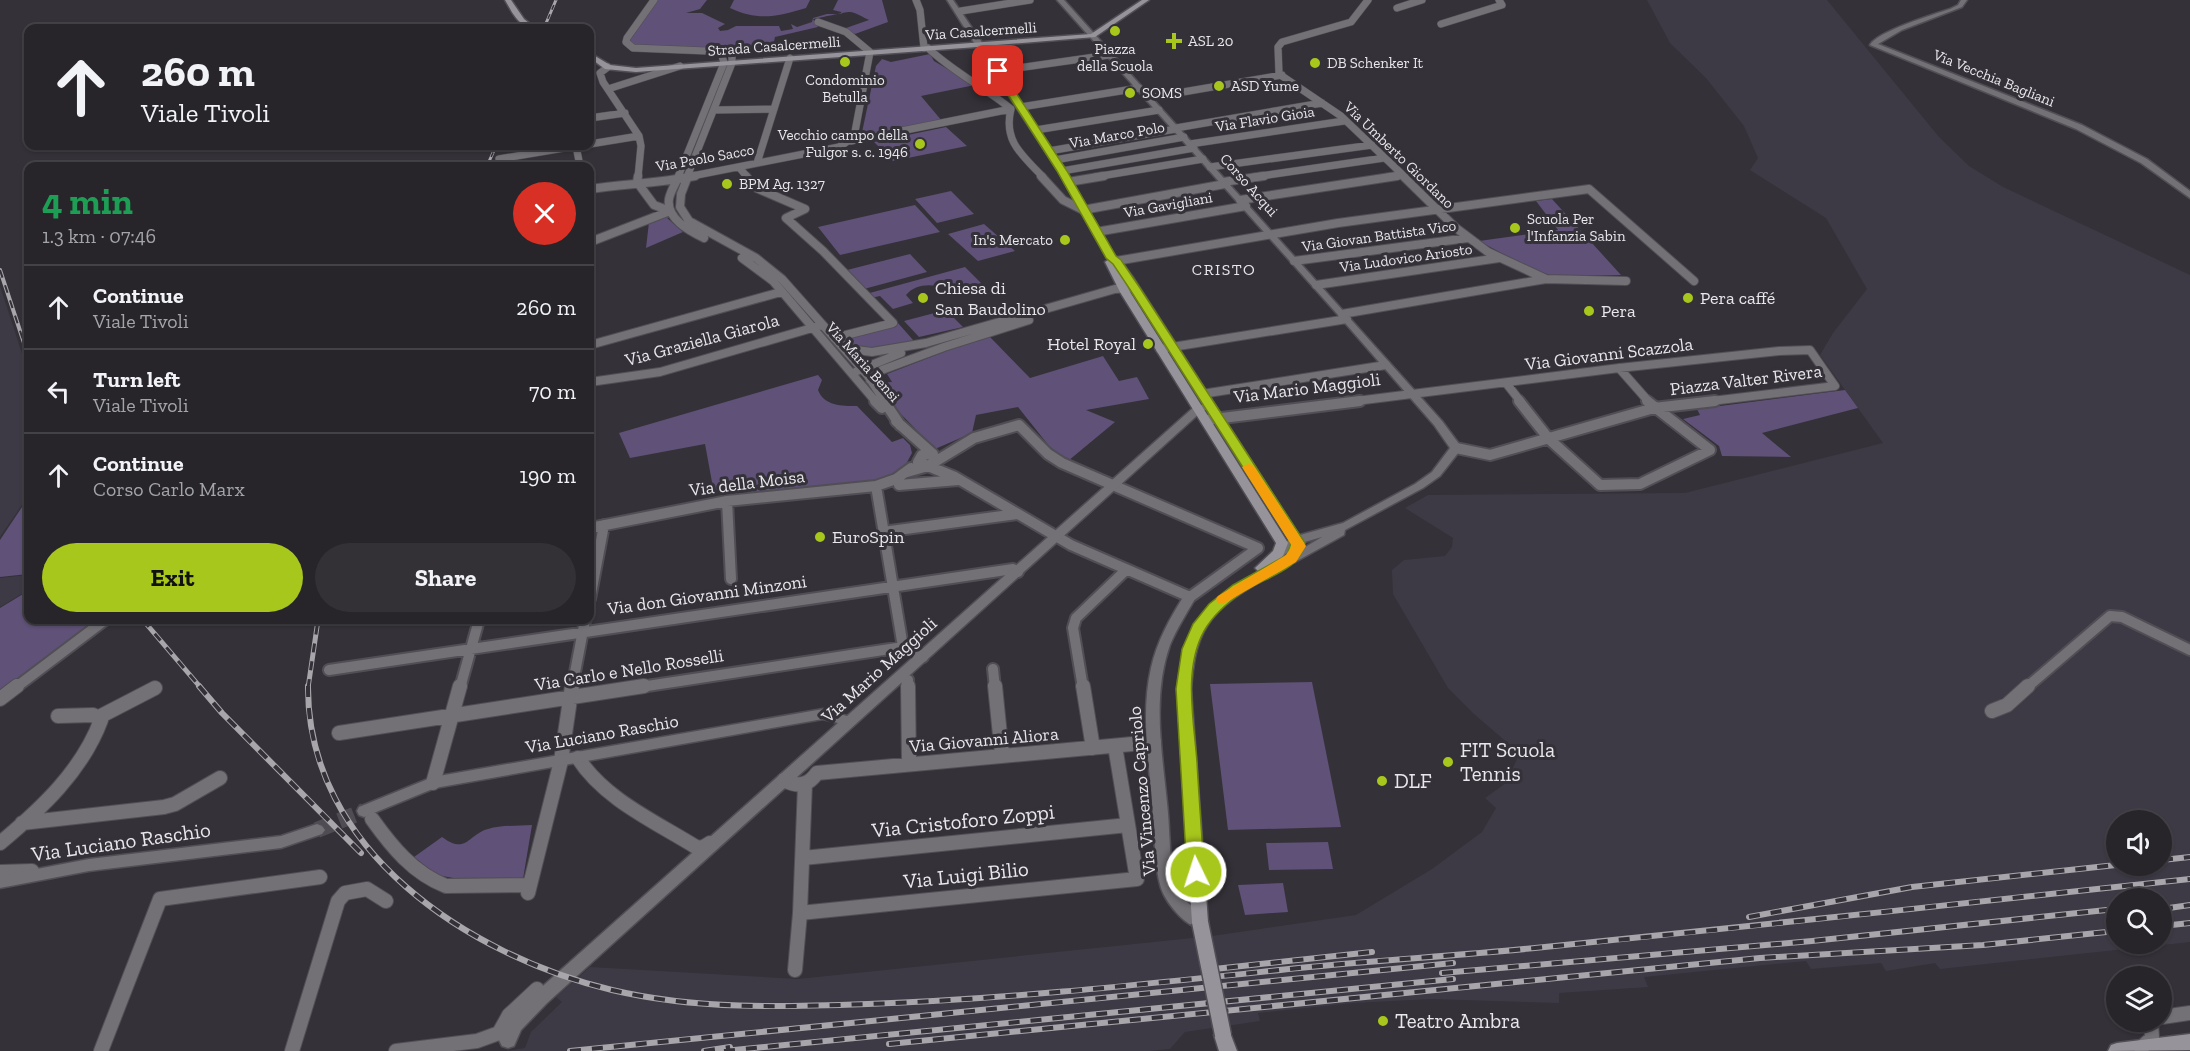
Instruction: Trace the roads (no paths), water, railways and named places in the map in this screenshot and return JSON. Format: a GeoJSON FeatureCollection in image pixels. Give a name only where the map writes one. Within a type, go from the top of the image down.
{"type":"FeatureCollection","features":[{"type":"Feature","properties":{"kind":"main road"},"geometry":{"type":"LineString","coordinates":[[508,0],[521,20],[526,24]]}},
{"type":"Feature","properties":{"kind":"main road"},"geometry":{"type":"LineString","coordinates":[[1093,36],[1146,0]]}},
{"type":"Feature","properties":{"kind":"main road","name":"Via Casalcermelli"},"geometry":{"type":"LineString","coordinates":[[870,52],[1093,36]]}},
{"type":"Feature","properties":{"kind":"main road"},"geometry":{"type":"LineString","coordinates":[[980,44],[1062,171],[1114,260],[1110,264],[1173,347],[1202,394],[1203,407]]}},
{"type":"Feature","properties":{"kind":"main road","name":"Strada Casalcermelli"},"geometry":{"type":"LineString","coordinates":[[594,59],[605,69],[636,70],[870,52]]}},
{"type":"Feature","properties":{"kind":"main road"},"geometry":{"type":"LineString","coordinates":[[1127,289],[1160,349],[1297,540]]}},
{"type":"Feature","properties":{"kind":"main road"},"geometry":{"type":"LineString","coordinates":[[1211,419],[1282,543],[1285,556],[1222,600],[1203,621],[1191,642],[1186,665],[1184,689],[1188,764],[1200,922],[1226,1043]]}},
{"type":"Feature","properties":{"kind":"main road"},"geometry":{"type":"LineString","coordinates":[[2117,1051],[2190,1042]]}},
{"type":"Feature","properties":{"kind":"street"},"geometry":{"type":"LineString","coordinates":[[594,240],[680,207],[680,197],[714,110],[728,63],[720,49],[642,50],[629,46],[626,42],[627,38],[654,0]]}},
{"type":"Feature","properties":{"kind":"street"},"geometry":{"type":"LineString","coordinates":[[916,0],[920,10],[926,48],[946,66],[987,89],[1011,110],[1007,126],[1018,150],[1070,206],[1083,210],[1224,183],[1384,158]]}},
{"type":"Feature","properties":{"kind":"street"},"geometry":{"type":"LineString","coordinates":[[952,0],[980,44]]}},
{"type":"Feature","properties":{"kind":"street"},"geometry":{"type":"LineString","coordinates":[[952,0],[980,44]]}},
{"type":"Feature","properties":{"kind":"street"},"geometry":{"type":"LineString","coordinates":[[961,11],[1030,0]]}},
{"type":"Feature","properties":{"kind":"street","name":"Corso Acqui"},"geometry":{"type":"LineString","coordinates":[[1060,0],[1345,317],[1413,394],[1456,448]]}},
{"type":"Feature","properties":{"kind":"street"},"geometry":{"type":"LineString","coordinates":[[1148,98],[1282,75],[1279,74],[1279,45],[1289,39],[1351,22],[1368,0]]}},
{"type":"Feature","properties":{"kind":"street"},"geometry":{"type":"LineString","coordinates":[[1397,8],[1422,0]]}},
{"type":"Feature","properties":{"kind":"street"},"geometry":{"type":"LineString","coordinates":[[1441,24],[1502,4],[1499,0]]}},
{"type":"Feature","properties":{"kind":"street","name":"Via Vecchia Bagliani"},"geometry":{"type":"LineString","coordinates":[[1964,0],[1960,6],[1952,10],[1891,33],[1875,42],[1874,45],[2011,98],[2089,132],[2144,161],[2190,195]]}},
{"type":"Feature","properties":{"kind":"street"},"geometry":{"type":"LineString","coordinates":[[818,22],[846,32],[870,52],[854,138],[851,141]]}},
{"type":"Feature","properties":{"kind":"street"},"geometry":{"type":"LineString","coordinates":[[998,71],[1109,55]]}},
{"type":"Feature","properties":{"kind":"street"},"geometry":{"type":"LineString","coordinates":[[757,163],[790,58]]}},
{"type":"Feature","properties":{"kind":"street"},"geometry":{"type":"LineString","coordinates":[[670,211],[669,196],[728,63]]}},
{"type":"Feature","properties":{"kind":"street","name":"Strada Casalcermelli"},"geometry":{"type":"LineString","coordinates":[[608,89],[680,66]]}},
{"type":"Feature","properties":{"kind":"street"},"geometry":{"type":"LineString","coordinates":[[605,69],[600,74],[639,136],[641,147],[637,182]]}},
{"type":"Feature","properties":{"kind":"street","name":"Via Umberto Giordano"},"geometry":{"type":"LineString","coordinates":[[1282,75],[1341,116],[1468,238],[1499,258],[1546,279],[1626,281]]}},
{"type":"Feature","properties":{"kind":"street"},"geometry":{"type":"LineString","coordinates":[[1021,107],[1139,88]]}},
{"type":"Feature","properties":{"kind":"street"},"geometry":{"type":"LineString","coordinates":[[1049,150],[1322,103]]}},
{"type":"Feature","properties":{"kind":"street"},"geometry":{"type":"LineString","coordinates":[[714,110],[774,109]]}},
{"type":"Feature","properties":{"kind":"street","name":"Via Paolo Sacco"},"geometry":{"type":"LineString","coordinates":[[594,188],[688,177],[839,147],[851,141],[1011,110]]}},
{"type":"Feature","properties":{"kind":"street"},"geometry":{"type":"LineString","coordinates":[[1036,130],[1159,110]]}},
{"type":"Feature","properties":{"kind":"street"},"geometry":{"type":"LineString","coordinates":[[594,117],[625,112]]}},
{"type":"Feature","properties":{"kind":"street","name":"Via Flavio Gioia"},"geometry":{"type":"LineString","coordinates":[[1190,143],[1344,121]]}},
{"type":"Feature","properties":{"kind":"street"},"geometry":{"type":"LineString","coordinates":[[594,143],[639,136]]}},
{"type":"Feature","properties":{"kind":"street"},"geometry":{"type":"LineString","coordinates":[[1062,171],[1190,143]]}},
{"type":"Feature","properties":{"kind":"street","name":"Via Marco Polo"},"geometry":{"type":"LineString","coordinates":[[1055,160],[1190,143]]}},
{"type":"Feature","properties":{"kind":"street"},"geometry":{"type":"LineString","coordinates":[[1210,167],[1372,145]]}},
{"type":"Feature","properties":{"kind":"street"},"geometry":{"type":"LineString","coordinates":[[499,159],[552,150]]}},
{"type":"Feature","properties":{"kind":"street"},"geometry":{"type":"LineString","coordinates":[[1068,182],[1203,159]]}},
{"type":"Feature","properties":{"kind":"street"},"geometry":{"type":"LineString","coordinates":[[739,167],[754,187],[806,209],[786,218],[823,251],[893,323],[834,338]]}},
{"type":"Feature","properties":{"kind":"street","name":"Via Gavigliani"},"geometry":{"type":"LineString","coordinates":[[1096,231],[1403,175]]}},
{"type":"Feature","properties":{"kind":"street","name":"Via Maria Bensi"},"geometry":{"type":"LineString","coordinates":[[637,182],[654,205],[670,211],[687,230],[755,266],[767,275],[817,327],[834,338],[866,375],[900,425]]}},
{"type":"Feature","properties":{"kind":"street"},"geometry":{"type":"LineString","coordinates":[[1114,260],[1270,233],[1589,189],[1694,281]]}},
{"type":"Feature","properties":{"kind":"street","name":"Via Maria Bensi"},"geometry":{"type":"LineString","coordinates":[[680,207],[694,225],[745,251],[775,272],[853,376],[900,425]]}},
{"type":"Feature","properties":{"kind":"street","name":"Via Giovan Battista Vico"},"geometry":{"type":"LineString","coordinates":[[1294,261],[1468,238]]}},
{"type":"Feature","properties":{"kind":"street","name":"Via Ludovico Ariosto"},"geometry":{"type":"LineString","coordinates":[[1316,285],[1499,258]]}},
{"type":"Feature","properties":{"kind":"street"},"geometry":{"type":"LineString","coordinates":[[1160,349],[1546,279]]}},
{"type":"Feature","properties":{"kind":"street"},"geometry":{"type":"LineString","coordinates":[[834,338],[851,348],[872,352],[926,343],[1127,289]]}},
{"type":"Feature","properties":{"kind":"street"},"geometry":{"type":"LineString","coordinates":[[853,376],[882,370],[944,347],[1127,289]]}},
{"type":"Feature","properties":{"kind":"street"},"geometry":{"type":"LineString","coordinates":[[594,344],[781,292]]}},
{"type":"Feature","properties":{"kind":"street","name":"Via Graziella Giarola"},"geometry":{"type":"LineString","coordinates":[[594,381],[660,372],[817,327]]}},
{"type":"Feature","properties":{"kind":"street"},"geometry":{"type":"LineString","coordinates":[[866,375],[926,343]]}},
{"type":"Feature","properties":{"kind":"street","name":"Via Giovanni Scazzola"},"geometry":{"type":"LineString","coordinates":[[1413,394],[1619,368],[1779,351],[1810,350]]}},
{"type":"Feature","properties":{"kind":"street","name":"Piazza Valter Rivera"},"geometry":{"type":"LineString","coordinates":[[1654,408],[1835,386],[1810,350]]}},
{"type":"Feature","properties":{"kind":"street"},"geometry":{"type":"LineString","coordinates":[[1202,394],[1386,365]]}},
{"type":"Feature","properties":{"kind":"street"},"geometry":{"type":"LineString","coordinates":[[1506,383],[1549,439],[1600,485],[1640,484],[1710,450],[1654,408],[1619,368]]}},
{"type":"Feature","properties":{"kind":"street","name":"Via Mario Maggioli"},"geometry":{"type":"LineString","coordinates":[[1211,419],[1413,394]]}},
{"type":"Feature","properties":{"kind":"street","name":"Via Mario Maggioli"},"geometry":{"type":"LineString","coordinates":[[508,1040],[515,1025],[526,1012],[1203,407]]}},
{"type":"Feature","properties":{"kind":"street"},"geometry":{"type":"LineString","coordinates":[[1285,556],[1337,535],[1347,526],[1434,477],[1456,448],[1490,455],[1654,408]]}},
{"type":"Feature","properties":{"kind":"street"},"geometry":{"type":"LineString","coordinates":[[900,425],[961,480]]}},
{"type":"Feature","properties":{"kind":"street","name":"Via della Moisa"},"geometry":{"type":"LineString","coordinates":[[594,527],[727,501],[876,486],[907,472],[921,461],[934,464],[935,456],[974,438],[1018,425],[1056,460],[1113,487]]}},
{"type":"Feature","properties":{"kind":"street"},"geometry":{"type":"LineString","coordinates":[[917,441],[921,461],[961,480],[1057,538],[1190,597]]}},
{"type":"Feature","properties":{"kind":"street"},"geometry":{"type":"LineString","coordinates":[[899,485],[961,480]]}},
{"type":"Feature","properties":{"kind":"street"},"geometry":{"type":"LineString","coordinates":[[876,486],[891,586],[903,646],[923,657]]}},
{"type":"Feature","properties":{"kind":"street","name":"Via Vincenzo Capriolo"},"geometry":{"type":"LineString","coordinates":[[1113,487],[1258,548],[1190,597],[1171,625],[1157,664],[1153,702],[1154,742],[1169,888],[1176,903],[1200,922]]}},
{"type":"Feature","properties":{"kind":"street"},"geometry":{"type":"LineString","coordinates":[[727,501],[731,579]]}},
{"type":"Feature","properties":{"kind":"street"},"geometry":{"type":"LineString","coordinates":[[883,532],[1017,514]]}},
{"type":"Feature","properties":{"kind":"street"},"geometry":{"type":"LineString","coordinates":[[1284,523],[1299,534],[1319,534]]}},
{"type":"Feature","properties":{"kind":"street"},"geometry":{"type":"LineString","coordinates":[[594,564],[604,525]]}},
{"type":"Feature","properties":{"kind":"street"},"geometry":{"type":"LineString","coordinates":[[1285,556],[1297,540],[1347,526]]}},
{"type":"Feature","properties":{"kind":"street","name":"Via don Giovanni Minzoni"},"geometry":{"type":"LineString","coordinates":[[329,670],[471,649],[584,626],[1013,569],[1018,572]]}},
{"type":"Feature","properties":{"kind":"street"},"geometry":{"type":"LineString","coordinates":[[1093,748],[1073,628],[1077,618],[1126,570]]}},
{"type":"Feature","properties":{"kind":"street"},"geometry":{"type":"LineString","coordinates":[[1992,711],[2007,705],[2110,616],[2122,616],[2190,650]]}},
{"type":"Feature","properties":{"kind":"street"},"geometry":{"type":"LineString","coordinates":[[0,699],[100,624]]}},
{"type":"Feature","properties":{"kind":"street"},"geometry":{"type":"LineString","coordinates":[[433,783],[478,624]]}},
{"type":"Feature","properties":{"kind":"street"},"geometry":{"type":"LineString","coordinates":[[368,815],[386,840],[403,858],[434,882],[446,886],[529,889],[561,761],[570,697],[584,626]]}},
{"type":"Feature","properties":{"kind":"street","name":"Via Carlo e Nello Rosselli"},"geometry":{"type":"LineString","coordinates":[[339,733],[903,646]]}},
{"type":"Feature","properties":{"kind":"street"},"geometry":{"type":"LineString","coordinates":[[993,669],[1002,755]]}},
{"type":"Feature","properties":{"kind":"street"},"geometry":{"type":"LineString","coordinates":[[901,677],[908,680],[909,765]]}},
{"type":"Feature","properties":{"kind":"street"},"geometry":{"type":"LineString","coordinates":[[58,716],[93,715],[99,717],[155,688]]}},
{"type":"Feature","properties":{"kind":"street","name":"Via Luciano Raschio"},"geometry":{"type":"LineString","coordinates":[[368,815],[433,783],[823,714],[849,722]]}},
{"type":"Feature","properties":{"kind":"street"},"geometry":{"type":"LineString","coordinates":[[0,843],[69,775],[88,749],[99,727],[101,720],[99,717]]}},
{"type":"Feature","properties":{"kind":"street","name":"Via Giovanni Aliora"},"geometry":{"type":"LineString","coordinates":[[817,773],[1154,742]]}},
{"type":"Feature","properties":{"kind":"street","name":"Via Vincenzo Capriolo"},"geometry":{"type":"LineString","coordinates":[[1115,746],[1137,879]]}},
{"type":"Feature","properties":{"kind":"street"},"geometry":{"type":"LineString","coordinates":[[578,758],[585,772],[592,778],[696,847],[706,846],[728,831]]}},
{"type":"Feature","properties":{"kind":"street"},"geometry":{"type":"LineString","coordinates":[[784,780],[796,785],[812,780],[817,773],[815,765],[807,760]]}},
{"type":"Feature","properties":{"kind":"street"},"geometry":{"type":"LineString","coordinates":[[21,822],[164,807],[176,804],[220,778]]}},
{"type":"Feature","properties":{"kind":"street"},"geometry":{"type":"LineString","coordinates":[[795,970],[803,858],[805,784]]}},
{"type":"Feature","properties":{"kind":"street","name":"Via Cristoforo Zoppi"},"geometry":{"type":"LineString","coordinates":[[803,858],[1128,825]]}},
{"type":"Feature","properties":{"kind":"street","name":"Via Luciano Raschio"},"geometry":{"type":"LineString","coordinates":[[0,882],[89,865],[281,842],[317,830]]}},
{"type":"Feature","properties":{"kind":"street"},"geometry":{"type":"LineString","coordinates":[[0,872],[25,872],[89,865]]}},
{"type":"Feature","properties":{"kind":"street"},"geometry":{"type":"LineString","coordinates":[[101,1051],[160,899],[320,877]]}},
{"type":"Feature","properties":{"kind":"street","name":"Via Luigi Bilio"},"geometry":{"type":"LineString","coordinates":[[800,913],[1137,879]]}},
{"type":"Feature","properties":{"kind":"street"},"geometry":{"type":"LineString","coordinates":[[292,1051],[338,901],[345,893],[367,889],[386,901]]}},
{"type":"Feature","properties":{"kind":"street"},"geometry":{"type":"LineString","coordinates":[[396,1051],[489,1038],[499,1033],[509,1015],[537,989]]}},
{"type":"Feature","properties":{"kind":"street"},"geometry":{"type":"LineString","coordinates":[[2172,1016],[2190,1013]]}},
{"type":"Feature","properties":{"kind":"street"},"geometry":{"type":"LineString","coordinates":[[2141,1048],[2152,1038],[2152,1032]]}},
{"type":"Feature","properties":{"kind":"tunnel"},"geometry":{"type":"LineString","coordinates":[[317,830],[364,811]]}},
{"type":"Feature","properties":{"kind":"railway"},"geometry":{"type":"LineString","coordinates":[[546,24],[556,0]]}},
{"type":"Feature","properties":{"kind":"railway"},"geometry":{"type":"LineString","coordinates":[[489,162],[494,150]]}},
{"type":"Feature","properties":{"kind":"railway"},"geometry":{"type":"LineString","coordinates":[[0,270],[24,343]]}},
{"type":"Feature","properties":{"kind":"railway"},"geometry":{"type":"LineString","coordinates":[[146,624],[201,688]]}},
{"type":"Feature","properties":{"kind":"railway"},"geometry":{"type":"LineString","coordinates":[[308,687],[317,624]]}},
{"type":"Feature","properties":{"kind":"railway"},"geometry":{"type":"LineString","coordinates":[[199,686],[222,713],[361,853]]}},
{"type":"Feature","properties":{"kind":"railway"},"geometry":{"type":"LineString","coordinates":[[308,687],[315,745],[335,798],[366,846],[406,887],[453,922],[504,951],[558,974],[612,990],[676,1001],[740,1006],[804,1006],[922,1002],[1030,994],[1617,940],[2190,879]]}},
{"type":"Feature","properties":{"kind":"railway"},"geometry":{"type":"LineString","coordinates":[[2172,859],[2190,857]]}},
{"type":"Feature","properties":{"kind":"railway"},"geometry":{"type":"LineString","coordinates":[[1749,917],[1912,887],[2106,866]]}},
{"type":"Feature","properties":{"kind":"railway"},"geometry":{"type":"LineString","coordinates":[[2172,908],[2190,905]]}},
{"type":"Feature","properties":{"kind":"railway"},"geometry":{"type":"LineString","coordinates":[[1442,973],[1812,941],[2106,910]]}},
{"type":"Feature","properties":{"kind":"railway"},"geometry":{"type":"LineString","coordinates":[[2172,925],[2190,923]]}},
{"type":"Feature","properties":{"kind":"railway"},"geometry":{"type":"LineString","coordinates":[[889,1044],[1760,958],[1983,945],[2106,932]]}},
{"type":"Feature","properties":{"kind":"railway"},"geometry":{"type":"LineString","coordinates":[[1205,970],[1372,952]]}},
{"type":"Feature","properties":{"kind":"railway"},"geometry":{"type":"LineString","coordinates":[[570,1051],[1453,963]]}},
{"type":"Feature","properties":{"kind":"railway"},"geometry":{"type":"LineString","coordinates":[[724,1051],[1453,979]]}},
{"type":"Feature","properties":{"kind":"railway"},"geometry":{"type":"LineString","coordinates":[[704,1051],[730,1047]]}},
{"type":"Feature","properties":{"kind":"place","name":"Piazza della Scuola"},"geometry":{"type":"Point","coordinates":[1115,31]}},
{"type":"Feature","properties":{"kind":"place","name":"ASL 20"},"geometry":{"type":"Point","coordinates":[1174,41]}},
{"type":"Feature","properties":{"kind":"place","name":"Condominio Betulla"},"geometry":{"type":"Point","coordinates":[845,62]}},
{"type":"Feature","properties":{"kind":"place","name":"DB Schenker It"},"geometry":{"type":"Point","coordinates":[1315,63]}},
{"type":"Feature","properties":{"kind":"place","name":"ASD Yume"},"geometry":{"type":"Point","coordinates":[1219,86]}},
{"type":"Feature","properties":{"kind":"place","name":"SOMS"},"geometry":{"type":"Point","coordinates":[1130,93]}},
{"type":"Feature","properties":{"kind":"place","name":"Vecchio campo della Fulgor s. c. 1946"},"geometry":{"type":"Point","coordinates":[920,144]}},
{"type":"Feature","properties":{"kind":"place","name":"BPM Ag. 1327"},"geometry":{"type":"Point","coordinates":[727,184]}},
{"type":"Feature","properties":{"kind":"place","name":"Scuola Per l'Infanzia Sabin"},"geometry":{"type":"Point","coordinates":[1515,228]}},
{"type":"Feature","properties":{"kind":"place","name":"In's Mercato"},"geometry":{"type":"Point","coordinates":[1065,240]}},
{"type":"Feature","properties":{"kind":"place","name":"Chiesa di San Baudolino"},"geometry":{"type":"Point","coordinates":[923,298]}},
{"type":"Feature","properties":{"kind":"place","name":"Pera caffé"},"geometry":{"type":"Point","coordinates":[1688,298]}},
{"type":"Feature","properties":{"kind":"place","name":"Pera"},"geometry":{"type":"Point","coordinates":[1589,311]}},
{"type":"Feature","properties":{"kind":"place","name":"Hotel Royal"},"geometry":{"type":"Point","coordinates":[1148,344]}},
{"type":"Feature","properties":{"kind":"place","name":"EuroSpin"},"geometry":{"type":"Point","coordinates":[820,537]}},
{"type":"Feature","properties":{"kind":"place","name":"FIT Scuola Tennis"},"geometry":{"type":"Point","coordinates":[1448,762]}},
{"type":"Feature","properties":{"kind":"place","name":"DLF"},"geometry":{"type":"Point","coordinates":[1382,781]}},
{"type":"Feature","properties":{"kind":"place","name":"Teatro Ambra"},"geometry":{"type":"Point","coordinates":[1383,1021]}},
{"type":"Feature","properties":{"kind":"district","name":"CRISTO"},"geometry":{"type":"Point","coordinates":[1224,269]}}]}
